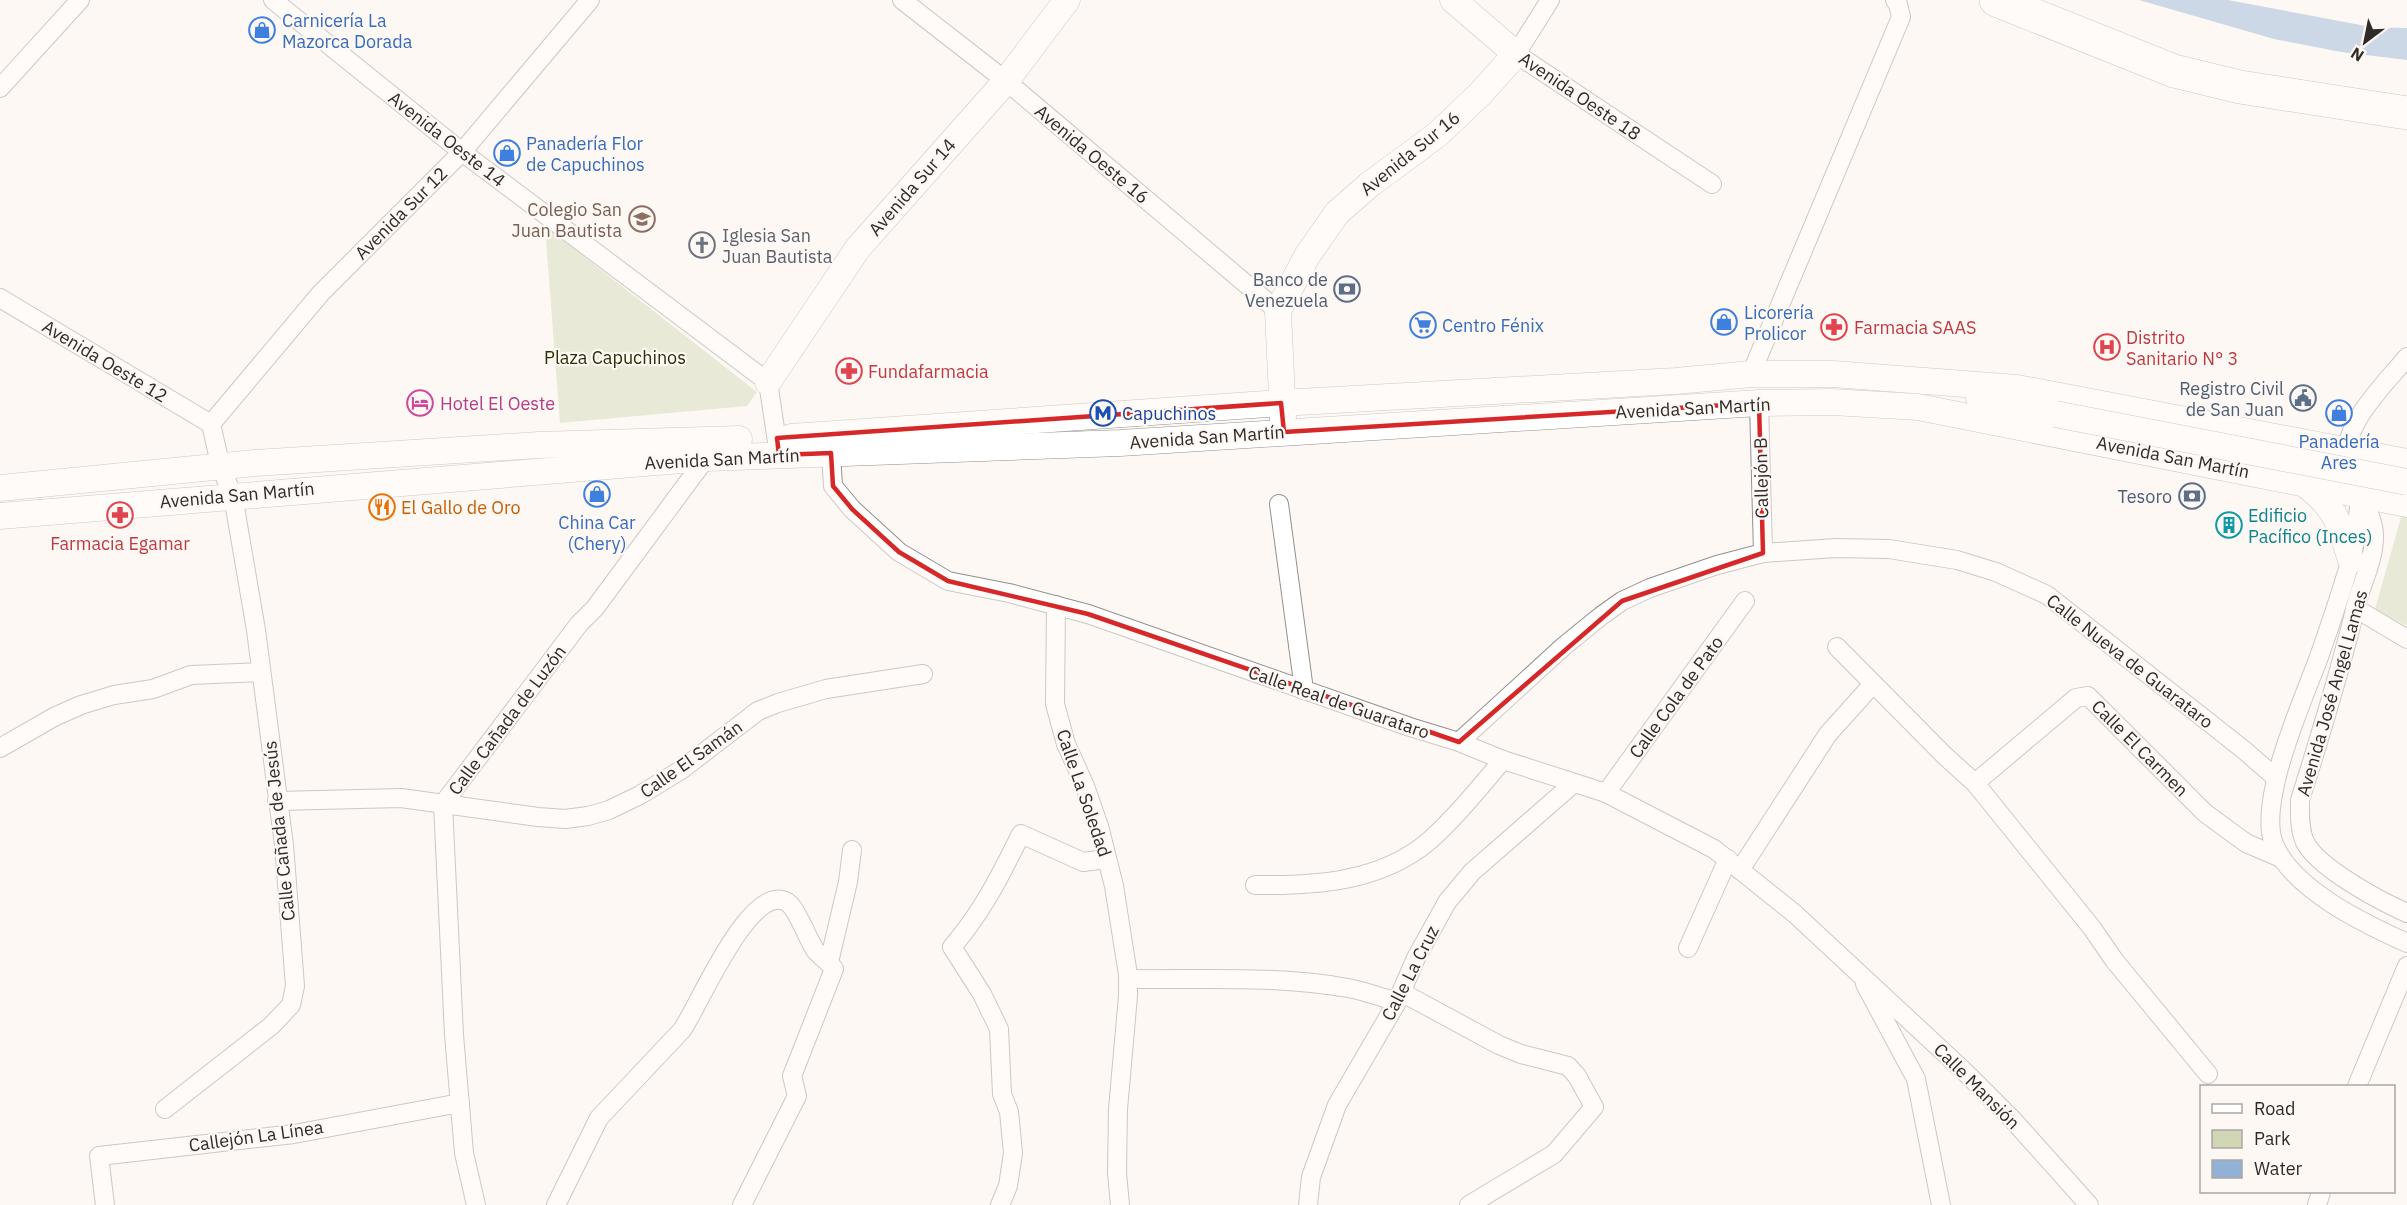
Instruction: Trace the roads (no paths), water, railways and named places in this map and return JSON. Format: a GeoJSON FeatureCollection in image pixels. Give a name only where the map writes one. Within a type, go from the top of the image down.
{"type":"FeatureCollection","features":[{"type":"Feature","properties":{"kind":"highway"},"geometry":{"type":"LineString","coordinates":[[1996,0],[2174,71],[2240,87],[2407,113]]}},
{"type":"Feature","properties":{"kind":"main road","name":"Avenida Sur 14"},"geometry":{"type":"LineString","coordinates":[[768,382],[858,248],[1006,81],[1067,0]]}},
{"type":"Feature","properties":{"kind":"main road","name":"Avenida Oeste 18"},"geometry":{"type":"LineString","coordinates":[[1453,0],[1516,54]]}},
{"type":"Feature","properties":{"kind":"main road","name":"Avenida Sur 16"},"geometry":{"type":"LineString","coordinates":[[1278,311],[1307,256],[1337,213],[1369,184],[1438,134],[1480,94],[1516,54]]}},
{"type":"Feature","properties":{"kind":"main road"},"geometry":{"type":"LineString","coordinates":[[1278,311],[1284,432]]}},
{"type":"Feature","properties":{"kind":"main road","name":"Avenida San Martín"},"geometry":{"type":"LineString","coordinates":[[0,516],[706,458],[778,446],[1281,403],[1676,381],[1751,374],[1833,374],[2016,388],[2407,462]]}},
{"type":"Feature","properties":{"kind":"main road"},"geometry":{"type":"LineString","coordinates":[[1889,377],[2021,408],[2407,482]]}},
{"type":"Feature","properties":{"kind":"main road","name":"Avenida San Martín"},"geometry":{"type":"LineString","coordinates":[[0,488],[255,463],[539,445],[778,446],[831,453],[1120,443],[1760,403],[1832,402],[1918,407],[2407,504]]}},
{"type":"Feature","properties":{"kind":"main road"},"geometry":{"type":"LineString","coordinates":[[1918,407],[2021,408]]}},
{"type":"Feature","properties":{"kind":"main road"},"geometry":{"type":"LineString","coordinates":[[2305,483],[2332,508],[2338,519],[2351,560]]}},
{"type":"Feature","properties":{"kind":"street"},"geometry":{"type":"LineString","coordinates":[[0,88],[80,0]]}},
{"type":"Feature","properties":{"kind":"street","name":"Avenida Oeste 14"},"geometry":{"type":"LineString","coordinates":[[273,0],[462,153],[768,382]]}},
{"type":"Feature","properties":{"kind":"street","name":"Avenida Sur 12"},"geometry":{"type":"LineString","coordinates":[[211,424],[321,293],[462,153],[590,0]]}},
{"type":"Feature","properties":{"kind":"street","name":"Avenida Oeste 16"},"geometry":{"type":"LineString","coordinates":[[902,0],[1006,81],[1278,311]]}},
{"type":"Feature","properties":{"kind":"street","name":"Avenida Sur 16"},"geometry":{"type":"LineString","coordinates":[[1516,54],[1550,0]]}},
{"type":"Feature","properties":{"kind":"street"},"geometry":{"type":"LineString","coordinates":[[1751,374],[1898,9]]}},
{"type":"Feature","properties":{"kind":"street","name":"Avenida Oeste 18"},"geometry":{"type":"LineString","coordinates":[[1516,54],[1713,184]]}},
{"type":"Feature","properties":{"kind":"street","name":"Avenida Oeste 12"},"geometry":{"type":"LineString","coordinates":[[0,298],[211,424]]}},
{"type":"Feature","properties":{"kind":"street"},"geometry":{"type":"LineString","coordinates":[[2346,450],[2351,431],[2363,412],[2407,357]]}},
{"type":"Feature","properties":{"kind":"street"},"geometry":{"type":"LineString","coordinates":[[768,382],[778,446]]}},
{"type":"Feature","properties":{"kind":"street","name":"Callejón B"},"geometry":{"type":"LineString","coordinates":[[1760,403],[1763,553]]}},
{"type":"Feature","properties":{"kind":"street","name":"Calle Cañada de Jesús"},"geometry":{"type":"LineString","coordinates":[[165,1109],[260,1037],[291,1005],[295,986],[284,845],[261,672],[233,496],[221,468],[211,424]]}},
{"type":"Feature","properties":{"kind":"street","name":"Avenida José Angel Lamas"},"geometry":{"type":"LineString","coordinates":[[2346,450],[2372,520],[2373,553],[2355,608],[2334,693],[2300,800],[2299,819],[2305,841],[2327,866],[2389,905],[2407,913]]}},
{"type":"Feature","properties":{"kind":"street","name":"Calle Real de Guarataro"},"geometry":{"type":"LineString","coordinates":[[831,453],[833,486],[865,522],[899,552],[948,581],[1009,593],[1088,614],[1410,727],[1459,742],[1503,760],[1606,793],[1699,839],[1734,864],[1795,914],[1859,972]]}},
{"type":"Feature","properties":{"kind":"street","name":"Calle Cañada de Luzón"},"geometry":{"type":"LineString","coordinates":[[476,1205],[464,1153],[454,1035],[444,804],[579,624],[595,608],[706,458]]}},
{"type":"Feature","properties":{"kind":"street","name":"Avenida José Angel Lamas"},"geometry":{"type":"LineString","coordinates":[[2361,494],[2351,560],[2277,778],[2270,815],[2271,834],[2281,858],[2310,887],[2376,929],[2407,943]]}},
{"type":"Feature","properties":{"kind":"street"},"geometry":{"type":"LineString","coordinates":[[1279,504],[1304,690]]}},
{"type":"Feature","properties":{"kind":"street","name":"Calle Nueva de Guarataro"},"geometry":{"type":"LineString","coordinates":[[1459,742],[1564,646],[1622,601],[1650,588],[1717,565],[1763,553],[1836,548],[1889,549],[1957,560],[1986,569],[2047,595],[2277,778]]}},
{"type":"Feature","properties":{"kind":"street","name":"Calle Cola de Pato"},"geometry":{"type":"LineString","coordinates":[[1606,793],[1745,601]]}},
{"type":"Feature","properties":{"kind":"street","name":"Calle La Soledad"},"geometry":{"type":"LineString","coordinates":[[1056,605],[1055,704],[1066,744],[1100,826],[1114,886],[1128,979],[1118,1109],[1117,1173],[1120,1205]]}},
{"type":"Feature","properties":{"kind":"street"},"geometry":{"type":"LineString","coordinates":[[2355,608],[2407,639]]}},
{"type":"Feature","properties":{"kind":"street"},"geometry":{"type":"LineString","coordinates":[[1837,647],[1975,783],[2092,928],[2114,960],[2208,1074]]}},
{"type":"Feature","properties":{"kind":"street"},"geometry":{"type":"LineString","coordinates":[[0,748],[54,717],[81,705],[114,695],[153,689],[191,675],[261,672]]}},
{"type":"Feature","properties":{"kind":"street","name":"Calle El Samán"},"geometry":{"type":"LineString","coordinates":[[277,801],[401,798],[538,817],[565,819],[588,816],[609,810],[640,795],[681,770],[758,711],[826,689],[923,674]]}},
{"type":"Feature","properties":{"kind":"street"},"geometry":{"type":"LineString","coordinates":[[1688,948],[1734,864],[1828,734],[1873,684]]}},
{"type":"Feature","properties":{"kind":"street","name":"Calle El Carmen"},"geometry":{"type":"LineString","coordinates":[[1975,783],[2076,698],[2088,696],[2205,813],[2246,843],[2281,858]]}},
{"type":"Feature","properties":{"kind":"street"},"geometry":{"type":"LineString","coordinates":[[1255,885],[1321,884],[1355,877],[1405,858],[1449,822],[1503,760]]}},
{"type":"Feature","properties":{"kind":"street","name":"Calle La Cruz"},"geometry":{"type":"LineString","coordinates":[[1308,1205],[1311,1177],[1337,1105],[1399,997],[1416,958],[1456,889],[1472,872],[1574,783]]}},
{"type":"Feature","properties":{"kind":"street"},"geometry":{"type":"LineString","coordinates":[[1000,1205],[1008,1186],[1013,1153],[1010,1112],[1002,1094],[999,1029],[982,994],[952,947],[974,922],[985,904],[1021,834],[1083,862],[1107,859]]}},
{"type":"Feature","properties":{"kind":"street"},"geometry":{"type":"LineString","coordinates":[[829,962],[848,882],[852,850]]}},
{"type":"Feature","properties":{"kind":"street"},"geometry":{"type":"LineString","coordinates":[[556,1205],[599,1118],[692,1017],[734,936],[754,914],[766,905],[779,900],[788,902],[794,909],[816,950],[834,969],[792,1076],[797,1096],[742,1205]]}},
{"type":"Feature","properties":{"kind":"street"},"geometry":{"type":"LineString","coordinates":[[2356,1085],[2407,966]]}},
{"type":"Feature","properties":{"kind":"street"},"geometry":{"type":"LineString","coordinates":[[1859,972],[1916,1079],[1941,1205]]}},
{"type":"Feature","properties":{"kind":"street","name":"Calle Mansión"},"geometry":{"type":"LineString","coordinates":[[1859,972],[2004,1111],[2089,1205]]}},
{"type":"Feature","properties":{"kind":"street"},"geometry":{"type":"LineString","coordinates":[[1128,979],[1264,980],[1317,983],[1399,997],[1521,1054],[1568,1066],[1577,1076],[1594,1107],[1554,1154],[1469,1205]]}},
{"type":"Feature","properties":{"kind":"street","name":"Callejón La Línea"},"geometry":{"type":"LineString","coordinates":[[105,1205],[99,1156],[294,1134],[460,1103]]}},
{"type":"Feature","properties":{"kind":"water"},"geometry":{"type":"Polygon","coordinates":[[[2139,0],[2228,0],[2371,27],[2407,28],[2407,60],[2341,52],[2274,39],[2139,0]]]}},
{"type":"Feature","properties":{"kind":"place","name":"Carnicería La Mazorca Dorada"},"geometry":{"type":"Point","coordinates":[262,30]}},
{"type":"Feature","properties":{"kind":"place","name":"Panadería Flor de Capuchinos"},"geometry":{"type":"Point","coordinates":[507,153]}},
{"type":"Feature","properties":{"kind":"place","name":"Colegio San Juan Bautista"},"geometry":{"type":"Point","coordinates":[642,219]}},
{"type":"Feature","properties":{"kind":"place","name":"Iglesia San Juan Bautista"},"geometry":{"type":"Point","coordinates":[702,245]}},
{"type":"Feature","properties":{"kind":"place","name":"Banco de Venezuela"},"geometry":{"type":"Point","coordinates":[1347,289]}},
{"type":"Feature","properties":{"kind":"place","name":"Licorería Prolicor"},"geometry":{"type":"Point","coordinates":[1724,322]}},
{"type":"Feature","properties":{"kind":"place","name":"Centro Fénix"},"geometry":{"type":"Point","coordinates":[1423,325]}},
{"type":"Feature","properties":{"kind":"place","name":"Farmacia SAAS"},"geometry":{"type":"Point","coordinates":[1834,327]}},
{"type":"Feature","properties":{"kind":"place","name":"Distrito Sanitario N° 3"},"geometry":{"type":"Point","coordinates":[2107,347]}},
{"type":"Feature","properties":{"kind":"place","name":"Fundafarmacia"},"geometry":{"type":"Point","coordinates":[849,371]}},
{"type":"Feature","properties":{"kind":"place","name":"Registro Civil de San Juan"},"geometry":{"type":"Point","coordinates":[2303,398]}},
{"type":"Feature","properties":{"kind":"place","name":"Hotel El Oeste"},"geometry":{"type":"Point","coordinates":[420,403]}},
{"type":"Feature","properties":{"kind":"place","name":"Capuchinos"},"geometry":{"type":"Point","coordinates":[1103,413]}},
{"type":"Feature","properties":{"kind":"place","name":"Panadería Ares"},"geometry":{"type":"Point","coordinates":[2339,413]}},
{"type":"Feature","properties":{"kind":"place","name":"China Car (Chery)"},"geometry":{"type":"Point","coordinates":[597,494]}},
{"type":"Feature","properties":{"kind":"place","name":"Tesoro"},"geometry":{"type":"Point","coordinates":[2192,496]}},
{"type":"Feature","properties":{"kind":"place","name":"El Gallo de Oro"},"geometry":{"type":"Point","coordinates":[382,507]}},
{"type":"Feature","properties":{"kind":"place","name":"Farmacia Egamar"},"geometry":{"type":"Point","coordinates":[120,515]}},
{"type":"Feature","properties":{"kind":"place","name":"Edificio Pacífico (Inces)"},"geometry":{"type":"Point","coordinates":[2229,525]}},
{"type":"Feature","properties":{"kind":"park label","name":"Plaza Capuchinos"},"geometry":{"type":"Point","coordinates":[615,357]}}]}
